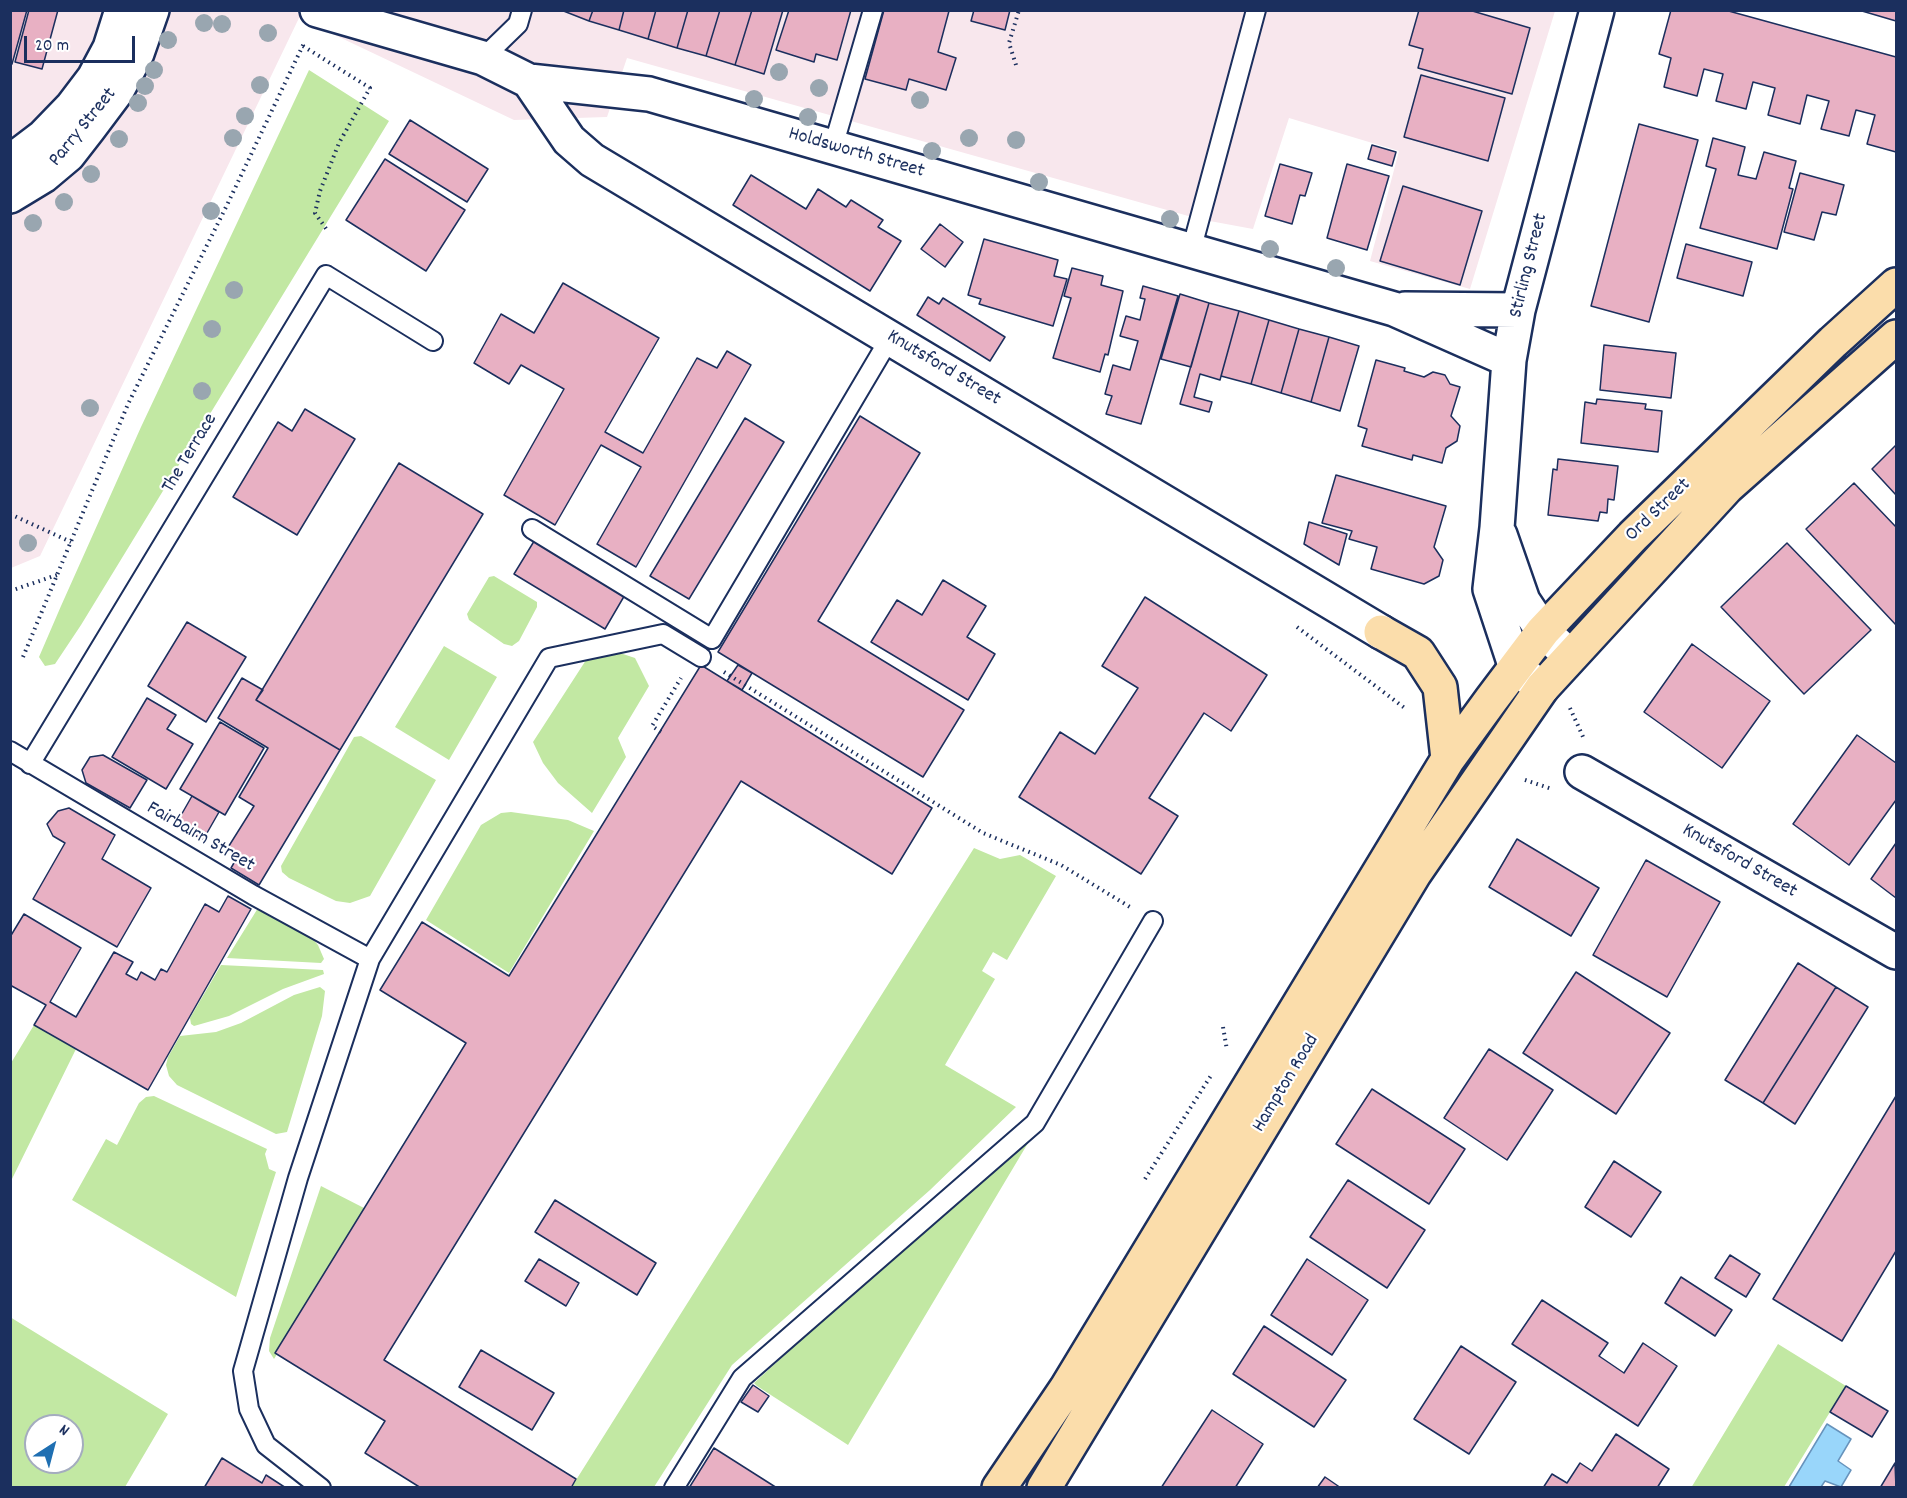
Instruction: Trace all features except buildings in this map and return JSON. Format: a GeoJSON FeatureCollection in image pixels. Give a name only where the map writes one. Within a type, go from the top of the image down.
{"type":"FeatureCollection","features":[{"type":"Feature","properties":{"kind":"main road","name":"Ord Street"},"geometry":{"type":"LineString","coordinates":[[1448,759],[1543,631],[1633,536],[1833,342],[1896,285]]}},
{"type":"Feature","properties":{"kind":"main road","name":"Ord Street"},"geometry":{"type":"LineString","coordinates":[[1542,688],[1727,487],[1896,337]]}},
{"type":"Feature","properties":{"kind":"main road"},"geometry":{"type":"LineString","coordinates":[[1381,632],[1418,652],[1440,687],[1448,759]]}},
{"type":"Feature","properties":{"kind":"main road","name":"Hampton Road"},"geometry":{"type":"LineString","coordinates":[[1044,1488],[1414,874],[1542,688]]}},
{"type":"Feature","properties":{"kind":"main road","name":"Hampton Road"},"geometry":{"type":"LineString","coordinates":[[999,1488],[1066,1389],[1448,759]]}},
{"type":"Feature","properties":{"kind":"street","name":"Parry Street"},"geometry":{"type":"LineString","coordinates":[[10,162],[43,137],[72,107],[94,78],[110,48],[122,10]]}},
{"type":"Feature","properties":{"kind":"street","name":"Parry Street"},"geometry":{"type":"LineString","coordinates":[[10,196],[43,176],[68,155],[89,128],[116,92],[137,53],[152,10]]}},
{"type":"Feature","properties":{"kind":"street","name":"Stirling Street"},"geometry":{"type":"LineString","coordinates":[[1516,668],[1490,589],[1497,528],[1509,360],[1518,310],[1598,10]]}},
{"type":"Feature","properties":{"kind":"street","name":"Holdsworth Street"},"geometry":{"type":"LineString","coordinates":[[312,24],[483,58],[529,81],[649,94],[1394,309],[1509,360]]}},
{"type":"Feature","properties":{"kind":"street","name":"Knutsford Street"},"geometry":{"type":"LineString","coordinates":[[529,81],[569,140],[592,160],[1381,632]]}},
{"type":"Feature","properties":{"kind":"street","name":"Holdsworth Street"},"geometry":{"type":"LineString","coordinates":[[1394,309],[1518,310]]}},
{"type":"Feature","properties":{"kind":"street","name":"Stirling Street"},"geometry":{"type":"LineString","coordinates":[[1497,528],[1523,601],[1543,631],[1570,656]]}},
{"type":"Feature","properties":{"kind":"street"},"geometry":{"type":"LineString","coordinates":[[1516,668],[1542,688]]}},
{"type":"Feature","properties":{"kind":"street","name":"Knutsford Street"},"geometry":{"type":"LineString","coordinates":[[1582,772],[1896,952]]}},
{"type":"Feature","properties":{"kind":"lane"},"geometry":{"type":"LineString","coordinates":[[483,58],[518,24],[522,10]]}},
{"type":"Feature","properties":{"kind":"lane"},"geometry":{"type":"LineString","coordinates":[[833,147],[873,10]]}},
{"type":"Feature","properties":{"kind":"lane"},"geometry":{"type":"LineString","coordinates":[[1191,251],[1257,10]]}},
{"type":"Feature","properties":{"kind":"lane","name":"The Terrace"},"geometry":{"type":"LineString","coordinates":[[30,764],[326,275],[433,341]]}},
{"type":"Feature","properties":{"kind":"lane"},"geometry":{"type":"LineString","coordinates":[[532,530],[712,639],[890,338]]}},
{"type":"Feature","properties":{"kind":"lane"},"geometry":{"type":"LineString","coordinates":[[321,1488],[266,1445],[249,1409],[243,1371],[298,1178],[370,959],[549,658],[663,634],[701,657]]}},
{"type":"Feature","properties":{"kind":"lane","name":"Fairbairn Street"},"geometry":{"type":"LineString","coordinates":[[10,751],[253,895],[370,959]]}},
{"type":"Feature","properties":{"kind":"lane"},"geometry":{"type":"LineString","coordinates":[[674,1488],[742,1378],[1035,1123],[1153,921]]}},
{"type":"Feature","properties":{"kind":"path"},"geometry":{"type":"LineString","coordinates":[[1016,65],[1009,43],[1019,10]]}},
{"type":"Feature","properties":{"kind":"path"},"geometry":{"type":"LineString","coordinates":[[23,657],[128,404],[312,24]]}},
{"type":"Feature","properties":{"kind":"path"},"geometry":{"type":"LineString","coordinates":[[303,46],[370,88],[339,142],[320,191],[315,213],[327,230]]}},
{"type":"Feature","properties":{"kind":"path"},"geometry":{"type":"LineString","coordinates":[[10,514],[71,542]]}},
{"type":"Feature","properties":{"kind":"path"},"geometry":{"type":"LineString","coordinates":[[10,591],[57,575]]}},
{"type":"Feature","properties":{"kind":"path"},"geometry":{"type":"LineString","coordinates":[[1297,627],[1412,713]]}},
{"type":"Feature","properties":{"kind":"path"},"geometry":{"type":"LineString","coordinates":[[701,657],[983,833],[1061,865],[1153,921]]}},
{"type":"Feature","properties":{"kind":"path"},"geometry":{"type":"LineString","coordinates":[[661,732],[652,726],[681,676]]}},
{"type":"Feature","properties":{"kind":"path"},"geometry":{"type":"LineString","coordinates":[[1222,1058],[1228,1048],[1223,1027]]}},
{"type":"Feature","properties":{"kind":"path"},"geometry":{"type":"LineString","coordinates":[[1145,1179],[1215,1068]]}},
{"type":"Feature","properties":{"kind":"shaded area"},"geometry":{"type":"Polygon","coordinates":[[[11,11],[1555,11],[1470,289],[1370,261],[1399,151],[1289,118],[1253,229],[1199,219],[627,58],[607,117],[514,120],[299,18],[40,556],[11,568],[11,11]]]}},
{"type":"Feature","properties":{"kind":"green space"},"geometry":{"type":"Polygon","coordinates":[[[309,70],[389,121],[81,625],[55,664],[45,666],[39,657],[61,606],[141,427],[309,70]]]}},
{"type":"Feature","properties":{"kind":"green space"},"geometry":{"type":"Polygon","coordinates":[[[494,576],[537,602],[537,607],[519,641],[512,646],[504,644],[469,620],[467,614],[489,577],[494,576]]]}},
{"type":"Feature","properties":{"kind":"green space"},"geometry":{"type":"Polygon","coordinates":[[[444,646],[497,677],[449,760],[395,727],[444,646]]]}},
{"type":"Feature","properties":{"kind":"green space"},"geometry":{"type":"Polygon","coordinates":[[[617,652],[635,658],[649,686],[618,738],[626,757],[592,813],[558,783],[543,763],[533,742],[588,657],[617,652]]]}},
{"type":"Feature","properties":{"kind":"green space"},"geometry":{"type":"Polygon","coordinates":[[[361,736],[436,780],[370,896],[350,903],[336,901],[289,878],[282,872],[281,866],[354,737],[361,736]]]}},
{"type":"Feature","properties":{"kind":"green space"},"geometry":{"type":"Polygon","coordinates":[[[511,812],[568,820],[594,831],[509,973],[426,920],[481,825],[501,813],[511,812]]]}},
{"type":"Feature","properties":{"kind":"green space"},"geometry":{"type":"Polygon","coordinates":[[[974,848],[1000,859],[1020,855],[1056,876],[1007,960],[993,952],[982,971],[995,979],[945,1065],[1016,1107],[930,1190],[732,1365],[654,1487],[571,1488],[974,848]]]}},
{"type":"Feature","properties":{"kind":"green space"},"geometry":{"type":"Polygon","coordinates":[[[263,900],[305,930],[318,945],[324,959],[321,963],[227,958],[263,900]]]}},
{"type":"Feature","properties":{"kind":"green space"},"geometry":{"type":"Polygon","coordinates":[[[221,965],[323,970],[324,974],[283,989],[229,1016],[194,1026],[190,1018],[221,965]]]}},
{"type":"Feature","properties":{"kind":"green space"},"geometry":{"type":"Polygon","coordinates":[[[320,987],[325,991],[322,1016],[287,1132],[276,1134],[177,1085],[169,1076],[166,1065],[168,1057],[180,1036],[216,1032],[241,1023],[294,995],[320,987]]]}},
{"type":"Feature","properties":{"kind":"green space"},"geometry":{"type":"Polygon","coordinates":[[[34,1025],[76,1049],[11,1181],[11,1063],[34,1025]]]}},
{"type":"Feature","properties":{"kind":"green space"},"geometry":{"type":"Polygon","coordinates":[[[154,1096],[267,1149],[265,1154],[269,1169],[276,1172],[236,1297],[72,1200],[106,1139],[117,1145],[139,1103],[146,1097],[154,1096]]]}},
{"type":"Feature","properties":{"kind":"green space"},"geometry":{"type":"Polygon","coordinates":[[[1034,1133],[848,1445],[754,1383],[1022,1138],[1034,1133]]]}},
{"type":"Feature","properties":{"kind":"green space"},"geometry":{"type":"Polygon","coordinates":[[[321,1186],[364,1208],[274,1359],[269,1351],[270,1338],[321,1186]]]}},
{"type":"Feature","properties":{"kind":"green space"},"geometry":{"type":"Polygon","coordinates":[[[10,1317],[168,1414],[125,1487],[11,1487],[10,1317]]]}},
{"type":"Feature","properties":{"kind":"green space"},"geometry":{"type":"Polygon","coordinates":[[[1778,1344],[1846,1386],[1784,1487],[1691,1488],[1778,1344]]]}},
{"type":"Feature","properties":{"kind":"water"},"geometry":{"type":"Polygon","coordinates":[[[1827,1424],[1851,1439],[1838,1461],[1851,1470],[1841,1487],[1825,1481],[1821,1487],[1789,1487],[1827,1424]]]}}]}
